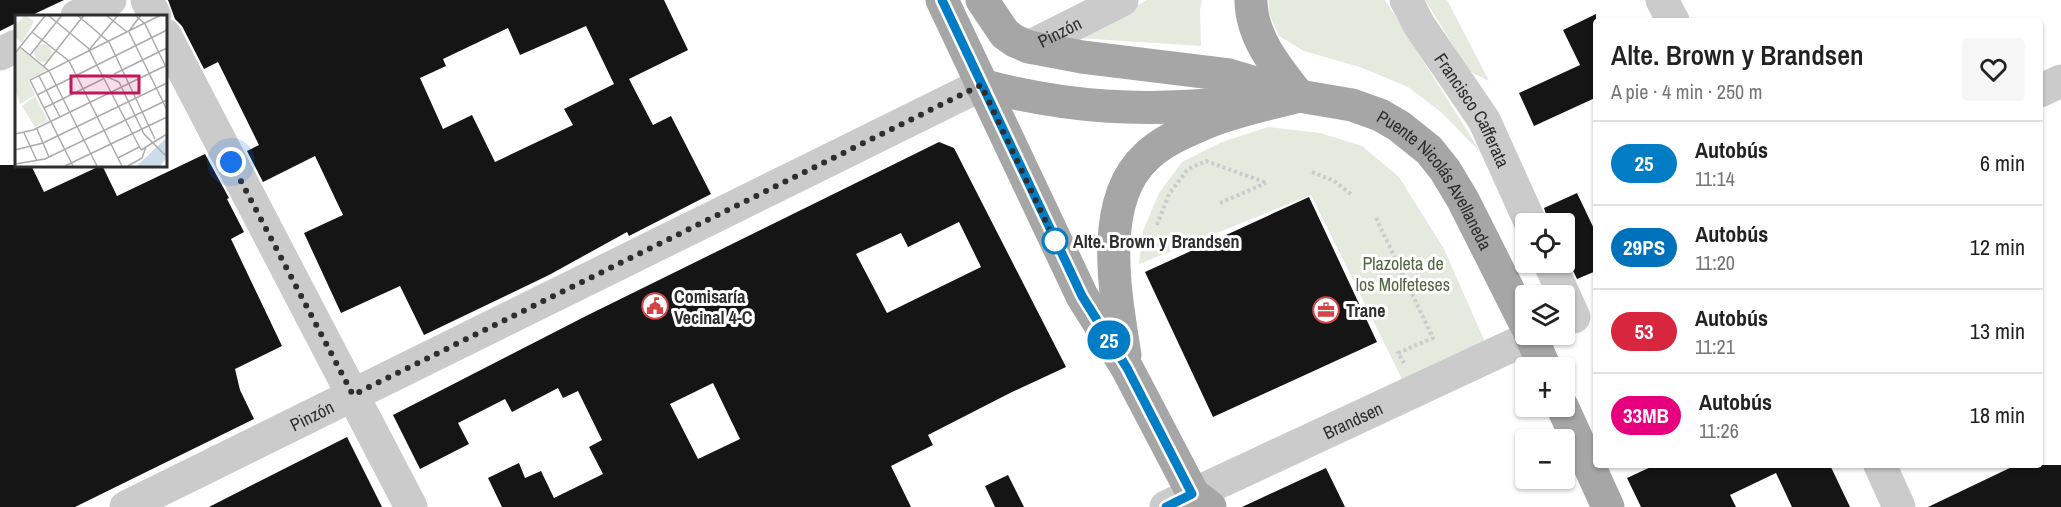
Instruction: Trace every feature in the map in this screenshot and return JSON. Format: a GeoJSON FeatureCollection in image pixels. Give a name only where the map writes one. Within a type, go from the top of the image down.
{"type":"FeatureCollection","features":[{"type":"Feature","properties":{"kind":"main road"},"geometry":{"type":"LineString","coordinates":[[942,0],[1082,296],[1127,368],[1190,504]]}},
{"type":"Feature","properties":{"kind":"main road"},"geometry":{"type":"LineString","coordinates":[[982,0],[1005,34],[1029,47]]}},
{"type":"Feature","properties":{"kind":"main road"},"geometry":{"type":"LineString","coordinates":[[1127,368],[1117,303],[1114,238],[1119,204],[1134,172],[1144,158],[1158,147],[1204,124],[1299,96],[1278,69],[1262,42],[1253,17],[1251,0]]}},
{"type":"Feature","properties":{"kind":"main road","name":"Puente Nicolás Avellaneda"},"geometry":{"type":"LineString","coordinates":[[1029,47],[1093,58],[1229,75],[1299,96],[1345,103],[1380,115],[1399,126],[1429,150],[1445,170],[1463,200],[1515,302]]}},
{"type":"Feature","properties":{"kind":"main road","name":"Puente Nicolás Avellaneda"},"geometry":{"type":"LineString","coordinates":[[981,85],[1019,95],[1087,106],[1145,108],[1201,106],[1299,96]]}},
{"type":"Feature","properties":{"kind":"main road"},"geometry":{"type":"LineString","coordinates":[[1567,417],[1608,507]]}},
{"type":"Feature","properties":{"kind":"street"},"geometry":{"type":"LineString","coordinates":[[79,15],[110,0]]}},
{"type":"Feature","properties":{"kind":"street"},"geometry":{"type":"LineString","coordinates":[[147,0],[154,15]]}},
{"type":"Feature","properties":{"kind":"street","name":"Pinzón"},"geometry":{"type":"LineString","coordinates":[[1029,47],[1122,0]]}},
{"type":"Feature","properties":{"kind":"street","name":"Francisco Cafferata"},"geometry":{"type":"LineString","coordinates":[[1406,0],[1419,25],[1484,120],[1526,213]]}},
{"type":"Feature","properties":{"kind":"street"},"geometry":{"type":"LineString","coordinates":[[1662,0],[1671,18]]}},
{"type":"Feature","properties":{"kind":"street"},"geometry":{"type":"LineString","coordinates":[[166,37],[411,507]]}},
{"type":"Feature","properties":{"kind":"street"},"geometry":{"type":"LineString","coordinates":[[0,54],[15,46]]}},
{"type":"Feature","properties":{"kind":"street"},"geometry":{"type":"LineString","coordinates":[[2043,90],[2061,81]]}},
{"type":"Feature","properties":{"kind":"street","name":"Pinzón"},"geometry":{"type":"LineString","coordinates":[[126,507],[981,85]]}},
{"type":"Feature","properties":{"kind":"street"},"geometry":{"type":"LineString","coordinates":[[1555,273],[1578,315]]}},
{"type":"Feature","properties":{"kind":"street","name":"Brandsen"},"geometry":{"type":"LineString","coordinates":[[1190,504],[1515,345]]}},
{"type":"Feature","properties":{"kind":"street"},"geometry":{"type":"LineString","coordinates":[[1881,468],[1899,507]]}},
{"type":"Feature","properties":{"kind":"path"},"geometry":{"type":"LineString","coordinates":[[1157,225],[1169,194],[1188,169],[1206,161],[1267,183],[1220,203]]}},
{"type":"Feature","properties":{"kind":"path"},"geometry":{"type":"LineString","coordinates":[[1312,172],[1334,181],[1351,194]]}},
{"type":"Feature","properties":{"kind":"path"},"geometry":{"type":"LineString","coordinates":[[1376,218],[1433,338],[1398,352],[1406,368]]}},
{"type":"Feature","properties":{"kind":"green space"},"geometry":{"type":"Polygon","coordinates":[[[1147,0],[1202,0],[1201,46],[1078,38],[1147,0]]]}},
{"type":"Feature","properties":{"kind":"green space"},"geometry":{"type":"Polygon","coordinates":[[[1269,0],[1385,0],[1481,153],[1441,112],[1408,87],[1360,67],[1304,51],[1279,36],[1269,13],[1269,0]]]}},
{"type":"Feature","properties":{"kind":"green space"},"geometry":{"type":"Polygon","coordinates":[[[1425,0],[1447,0],[1489,81],[1469,71],[1425,0]]]}},
{"type":"Feature","properties":{"kind":"green space","name":"Plazoleta de los Molfeteses"},"geometry":{"type":"Polygon","coordinates":[[[1268,127],[1320,133],[1362,146],[1399,177],[1444,249],[1485,342],[1402,379],[1311,195],[1139,264],[1143,231],[1159,193],[1182,162],[1222,142],[1268,127]]]}},
{"type":"Feature","properties":{"kind":"building"},"geometry":{"type":"Polygon","coordinates":[[[0,0],[64,0],[32,15],[15,15],[15,24],[0,31],[0,0]]]}},
{"type":"Feature","properties":{"kind":"building"},"geometry":{"type":"Polygon","coordinates":[[[168,0],[664,0],[688,50],[629,79],[653,125],[671,116],[711,194],[629,236],[627,232],[549,275],[424,335],[400,286],[341,313],[304,233],[343,215],[315,156],[263,182],[247,151],[259,145],[218,62],[204,69],[182,26],[175,19],[168,0]],[[586,26],[520,55],[508,28],[443,59],[446,66],[420,78],[443,129],[472,115],[495,162],[573,125],[564,109],[614,84],[586,26]]]}},
{"type":"Feature","properties":{"kind":"building"},"geometry":{"type":"Polygon","coordinates":[[[1596,14],[1596,18],[1593,18],[1593,99],[1534,126],[1519,93],[1580,65],[1563,30],[1596,14]]]}},
{"type":"Feature","properties":{"kind":"building"},"geometry":{"type":"Polygon","coordinates":[[[939,142],[954,148],[1066,367],[928,435],[933,445],[891,466],[911,507],[502,507],[488,478],[519,463],[525,478],[541,471],[554,498],[603,474],[589,447],[602,440],[578,391],[563,398],[558,388],[512,412],[505,399],[458,423],[469,444],[420,469],[393,415],[586,316],[939,142]],[[959,222],[908,247],[901,233],[856,254],[887,313],[981,267],[959,222]],[[713,383],[670,404],[698,459],[740,439],[713,383]]]}},
{"type":"Feature","properties":{"kind":"building"},"geometry":{"type":"Polygon","coordinates":[[[205,154],[244,232],[231,239],[282,346],[235,369],[240,390],[254,419],[75,507],[0,507],[0,165],[31,166],[44,192],[102,166],[117,196],[205,154]]]}},
{"type":"Feature","properties":{"kind":"building"},"geometry":{"type":"Polygon","coordinates":[[[1577,193],[1593,227],[1593,272],[1577,279],[1574,273],[1575,213],[1546,213],[1544,208],[1577,193]]]}},
{"type":"Feature","properties":{"kind":"building","name":"Trane"},"geometry":{"type":"Polygon","coordinates":[[[1309,197],[1377,342],[1213,417],[1145,272],[1309,197]]]}},
{"type":"Feature","properties":{"kind":"building"},"geometry":{"type":"Polygon","coordinates":[[[347,437],[382,507],[209,507],[266,478],[347,437]]]}},
{"type":"Feature","properties":{"kind":"building"},"geometry":{"type":"Polygon","coordinates":[[[2043,465],[2061,465],[2061,507],[1928,507],[2010,468],[2043,468],[2043,465]]]}},
{"type":"Feature","properties":{"kind":"building"},"geometry":{"type":"Polygon","coordinates":[[[1326,468],[1345,507],[1242,507],[1326,468]]]}},
{"type":"Feature","properties":{"kind":"building"},"geometry":{"type":"Polygon","coordinates":[[[1649,468],[1831,468],[1850,507],[1792,507],[1776,473],[1730,495],[1736,507],[1641,507],[1627,478],[1649,468]]]}},
{"type":"Feature","properties":{"kind":"building"},"geometry":{"type":"Polygon","coordinates":[[[1008,475],[1024,507],[995,507],[985,486],[1008,475]]]}},
{"type":"Feature","properties":{"kind":"bus line","name":"25"},"geometry":{"type":"LineString","coordinates":[[942,0],[1082,296],[1127,368],[1192,494],[1166,507]]}},
{"type":"Feature","properties":{"kind":"place","name":"Alte. Brown y Brandsen"},"geometry":{"type":"Point","coordinates":[1055,241]}},
{"type":"Feature","properties":{"kind":"place","name":"Comisaría Vecinal 4-C"},"geometry":{"type":"Point","coordinates":[655,306]}},
{"type":"Feature","properties":{"kind":"place","name":"Trane"},"geometry":{"type":"Point","coordinates":[1326,310]}},
{"type":"Feature","properties":{"kind":"route"},"geometry":{"type":"LineString","coordinates":[[231,162],[353,395],[981,85],[1055,241]]}}]}
